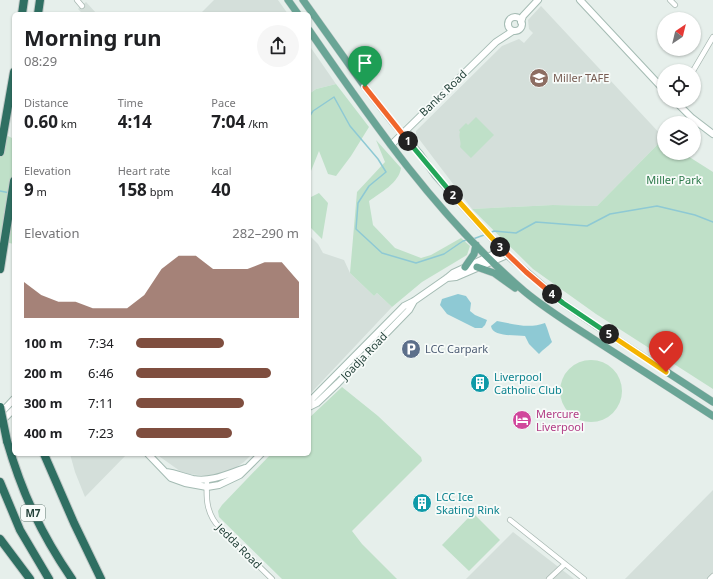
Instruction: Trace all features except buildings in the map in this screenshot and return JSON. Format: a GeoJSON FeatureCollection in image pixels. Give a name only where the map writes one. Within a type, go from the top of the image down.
{"type":"FeatureCollection","features":[{"type":"Feature","properties":{"kind":"highway"},"geometry":{"type":"LineString","coordinates":[[22,12],[24,0]]}},
{"type":"Feature","properties":{"kind":"highway"},"geometry":{"type":"LineString","coordinates":[[38,12],[40,0]]}},
{"type":"Feature","properties":{"kind":"highway"},"geometry":{"type":"LineString","coordinates":[[1,148],[12,84]]}},
{"type":"Feature","properties":{"kind":"highway"},"geometry":{"type":"LineString","coordinates":[[0,268],[12,193]]}},
{"type":"Feature","properties":{"kind":"highway","name":"M7"},"geometry":{"type":"LineString","coordinates":[[0,407],[7,440],[21,485],[32,511],[51,547],[72,579]]}},
{"type":"Feature","properties":{"kind":"highway"},"geometry":{"type":"LineString","coordinates":[[45,456],[74,523],[101,579]]}},
{"type":"Feature","properties":{"kind":"highway","name":"M7"},"geometry":{"type":"LineString","coordinates":[[0,482],[20,530],[49,579]]}},
{"type":"Feature","properties":{"kind":"highway"},"geometry":{"type":"LineString","coordinates":[[0,539],[30,579]]}},
{"type":"Feature","properties":{"kind":"main road"},"geometry":{"type":"LineString","coordinates":[[288,0],[297,12]]}},
{"type":"Feature","properties":{"kind":"main road"},"geometry":{"type":"LineString","coordinates":[[303,0],[365,87],[402,134],[420,154],[435,175],[505,252],[563,303],[713,402]]}},
{"type":"Feature","properties":{"kind":"main road"},"geometry":{"type":"LineString","coordinates":[[519,20],[520,28],[518,31],[513,31],[509,28],[508,25],[510,19],[519,20],[522,18],[538,0]]}},
{"type":"Feature","properties":{"kind":"main road"},"geometry":{"type":"LineString","coordinates":[[580,0],[657,82]]}},
{"type":"Feature","properties":{"kind":"main road","name":"Banks Road"},"geometry":{"type":"LineString","coordinates":[[391,145],[496,42],[508,25]]}},
{"type":"Feature","properties":{"kind":"main road","name":"Banks Road"},"geometry":{"type":"LineString","coordinates":[[496,42],[513,31]]}},
{"type":"Feature","properties":{"kind":"main road"},"geometry":{"type":"LineString","coordinates":[[311,33],[391,145],[439,206],[465,232],[476,246],[525,292],[544,306],[713,416]]}},
{"type":"Feature","properties":{"kind":"main road"},"geometry":{"type":"LineString","coordinates":[[682,108],[692,118],[713,134]]}},
{"type":"Feature","properties":{"kind":"main road"},"geometry":{"type":"LineString","coordinates":[[465,267],[474,254],[476,246]]}},
{"type":"Feature","properties":{"kind":"main road","name":"Joadja Road"},"geometry":{"type":"LineString","coordinates":[[447,278],[456,277],[505,252]]}},
{"type":"Feature","properties":{"kind":"main road","name":"Joadja Road"},"geometry":{"type":"LineString","coordinates":[[311,401],[404,306],[414,301],[453,273],[465,267],[490,259]]}},
{"type":"Feature","properties":{"kind":"main road"},"geometry":{"type":"LineString","coordinates":[[477,267],[494,274],[521,293],[544,306]]}},
{"type":"Feature","properties":{"kind":"main road"},"geometry":{"type":"LineString","coordinates":[[0,414],[12,401]]}},
{"type":"Feature","properties":{"kind":"main road"},"geometry":{"type":"LineString","coordinates":[[0,423],[12,411]]}},
{"type":"Feature","properties":{"kind":"main road"},"geometry":{"type":"LineString","coordinates":[[149,456],[171,478],[195,486],[207,487],[219,485],[240,475],[246,467],[259,456]]}},
{"type":"Feature","properties":{"kind":"main road"},"geometry":{"type":"LineString","coordinates":[[166,472],[193,479],[207,480],[227,475],[246,467]]}},
{"type":"Feature","properties":{"kind":"street"},"geometry":{"type":"LineString","coordinates":[[77,0],[82,6]]}},
{"type":"Feature","properties":{"kind":"street"},"geometry":{"type":"LineString","coordinates":[[670,0],[675,5]]}},
{"type":"Feature","properties":{"kind":"street"},"geometry":{"type":"LineString","coordinates":[[697,64],[713,37]]}},
{"type":"Feature","properties":{"kind":"street","name":"Jedda Road"},"geometry":{"type":"LineString","coordinates":[[207,480],[208,506],[213,519],[220,528],[272,579]]}},
{"type":"Feature","properties":{"kind":"street"},"geometry":{"type":"LineString","coordinates":[[510,520],[584,579]]}},
{"type":"Feature","properties":{"kind":"street"},"geometry":{"type":"LineString","coordinates":[[549,579],[565,564]]}},
{"type":"Feature","properties":{"kind":"street"},"geometry":{"type":"LineString","coordinates":[[710,579],[713,576]]}},
{"type":"Feature","properties":{"kind":"shaded area"},"geometry":{"type":"Polygon","coordinates":[[[214,0],[278,0],[287,12],[202,12],[214,0]]]}},
{"type":"Feature","properties":{"kind":"shaded area"},"geometry":{"type":"Polygon","coordinates":[[[86,2],[95,12],[81,12],[78,9],[86,2]]]}},
{"type":"Feature","properties":{"kind":"shaded area","name":"Miller TAFE"},"geometry":{"type":"Polygon","coordinates":[[[541,6],[657,130],[657,145],[597,206],[553,205],[472,209],[416,135],[416,131],[502,46],[519,39],[524,43],[533,33],[529,29],[528,20],[541,6]]]}},
{"type":"Feature","properties":{"kind":"shaded area"},"geometry":{"type":"Polygon","coordinates":[[[311,48],[336,84],[316,89],[311,93],[311,48]]]}},
{"type":"Feature","properties":{"kind":"shaded area"},"geometry":{"type":"Polygon","coordinates":[[[311,237],[318,244],[323,253],[344,260],[350,273],[374,296],[377,293],[392,307],[311,393],[311,237]]]}},
{"type":"Feature","properties":{"kind":"shaded area"},"geometry":{"type":"Polygon","coordinates":[[[71,456],[125,456],[85,497],[71,456]]]}},
{"type":"Feature","properties":{"kind":"shaded area"},"geometry":{"type":"Polygon","coordinates":[[[159,456],[250,456],[235,468],[221,474],[210,476],[187,474],[180,471],[159,456]]]}},
{"type":"Feature","properties":{"kind":"shaded area"},"geometry":{"type":"Polygon","coordinates":[[[713,490],[713,579],[625,579],[713,490]]]}},
{"type":"Feature","properties":{"kind":"shaded area"},"geometry":{"type":"Polygon","coordinates":[[[513,532],[574,579],[466,579],[513,532]]]}},
{"type":"Feature","properties":{"kind":"green space"},"geometry":{"type":"Polygon","coordinates":[[[336,84],[369,127],[351,156],[336,176],[328,174],[319,151],[311,171],[311,93],[316,89],[336,84]]]}},
{"type":"Feature","properties":{"kind":"green space"},"geometry":{"type":"Polygon","coordinates":[[[476,117],[494,135],[471,158],[460,147],[461,143],[459,130],[466,123],[468,125],[476,117]]]}},
{"type":"Feature","properties":{"kind":"green space"},"geometry":{"type":"Polygon","coordinates":[[[0,132],[12,138],[12,244],[0,241],[0,132]]]}},
{"type":"Feature","properties":{"kind":"green space"},"geometry":{"type":"Polygon","coordinates":[[[376,140],[401,168],[400,173],[393,183],[369,201],[373,225],[395,248],[421,258],[431,255],[461,238],[470,246],[467,255],[422,282],[392,307],[377,293],[374,296],[350,273],[357,192],[385,162],[376,140]]]}},
{"type":"Feature","properties":{"kind":"green space","name":"Miller Park"},"geometry":{"type":"Polygon","coordinates":[[[657,145],[657,160],[694,160],[713,172],[713,389],[596,314],[533,269],[472,209],[553,205],[597,206],[657,145]]]}},
{"type":"Feature","properties":{"kind":"green space"},"geometry":{"type":"Polygon","coordinates":[[[319,193],[328,203],[322,239],[311,228],[311,197],[319,193]]]}},
{"type":"Feature","properties":{"kind":"green space"},"geometry":{"type":"Polygon","coordinates":[[[591,360],[608,365],[613,369],[617,374],[622,391],[617,408],[613,413],[608,417],[591,422],[574,417],[569,413],[565,408],[560,391],[565,374],[569,369],[574,365],[591,360]]]}},
{"type":"Feature","properties":{"kind":"green space"},"geometry":{"type":"Polygon","coordinates":[[[342,387],[378,416],[421,457],[422,461],[352,531],[362,544],[397,579],[282,579],[219,517],[218,511],[222,505],[269,456],[311,456],[311,416],[342,387]]]}},
{"type":"Feature","properties":{"kind":"green space"},"geometry":{"type":"Polygon","coordinates":[[[473,513],[500,540],[469,571],[442,545],[473,513]]]}},
{"type":"Feature","properties":{"kind":"water"},"geometry":{"type":"Polygon","coordinates":[[[458,294],[466,296],[471,303],[470,311],[487,320],[482,328],[475,328],[447,314],[440,305],[442,299],[458,294]]]}},
{"type":"Feature","properties":{"kind":"water"},"geometry":{"type":"Polygon","coordinates":[[[497,321],[527,326],[545,323],[552,342],[539,354],[529,344],[525,336],[505,335],[492,330],[491,326],[497,321]]]}},
{"type":"Feature","properties":{"kind":"waterway"},"geometry":{"type":"LineString","coordinates":[[311,114],[313,111],[334,97],[350,126],[378,159],[386,172],[369,186],[358,203],[356,229],[382,253],[416,263],[444,254],[463,241],[467,240]]}},
{"type":"Feature","properties":{"kind":"waterway"},"geometry":{"type":"LineString","coordinates":[[0,191],[10,193]]}},
{"type":"Feature","properties":{"kind":"waterway"},"geometry":{"type":"LineString","coordinates":[[490,233],[494,231],[516,233],[536,222],[587,226],[610,214],[657,206],[695,215],[713,222]]}},
{"type":"Feature","properties":{"kind":"waterway"},"geometry":{"type":"LineString","coordinates":[[473,239],[484,235]]}},
{"type":"Feature","properties":{"kind":"place","name":"Miller TAFE"},"geometry":{"type":"Point","coordinates":[539,78]}},
{"type":"Feature","properties":{"kind":"place","name":"LCC Carpark"},"geometry":{"type":"Point","coordinates":[411,349]}},
{"type":"Feature","properties":{"kind":"place","name":"Liverpool Catholic Club"},"geometry":{"type":"Point","coordinates":[480,383]}},
{"type":"Feature","properties":{"kind":"place","name":"Mercure Liverpool"},"geometry":{"type":"Point","coordinates":[522,420]}},
{"type":"Feature","properties":{"kind":"place","name":"LCC Ice Skating Rink"},"geometry":{"type":"Point","coordinates":[422,503]}},
{"type":"Feature","properties":{"kind":"route"},"geometry":{"type":"LineString","coordinates":[[365,87],[420,154],[435,175],[465,210],[515,262],[563,303],[666,372]]}}]}
